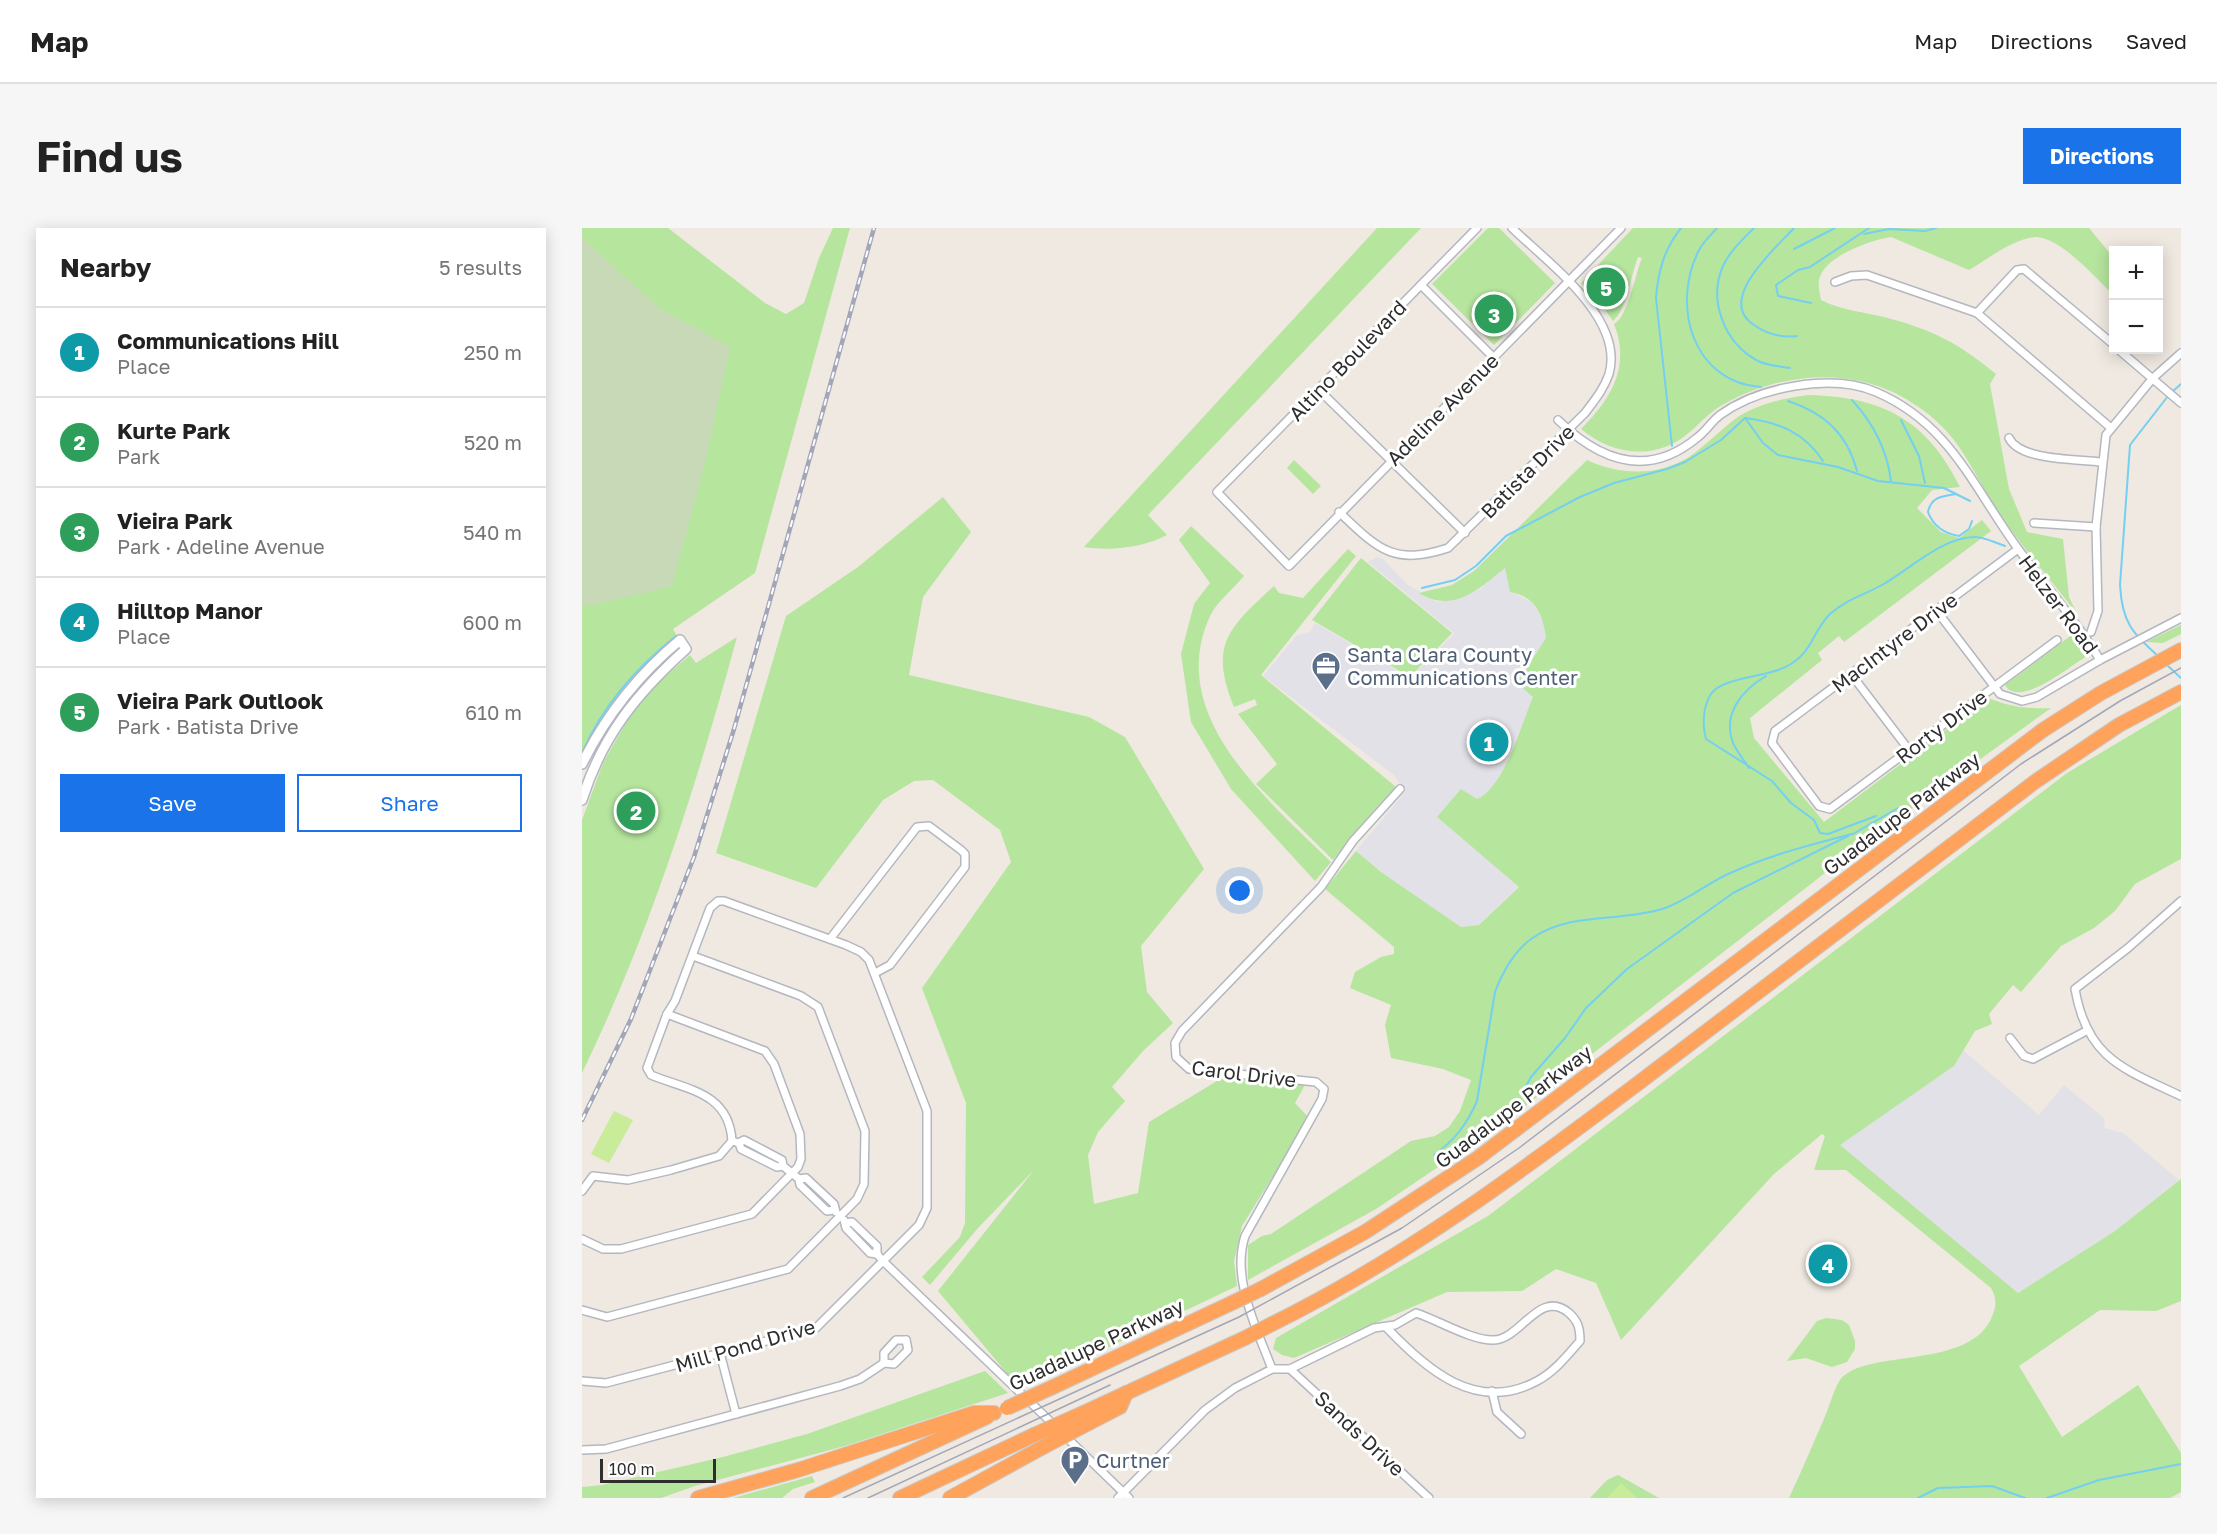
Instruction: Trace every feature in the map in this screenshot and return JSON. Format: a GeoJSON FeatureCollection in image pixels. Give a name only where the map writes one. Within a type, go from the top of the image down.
{"type":"FeatureCollection","features":[{"type":"Feature","properties":{"kind":"highway","name":"Guadalupe Parkway"},"geometry":{"type":"LineString","coordinates":[[812,1498],[1234,1302],[1365,1232],[1478,1158],[2025,743],[2071,711],[2178,652]]}},
{"type":"Feature","properties":{"kind":"highway"},"geometry":{"type":"LineString","coordinates":[[950,1498],[1045,1446],[1126,1393],[1245,1338],[1345,1286],[1441,1228],[1554,1147],[2036,781],[2119,725],[2175,695]]}},
{"type":"Feature","properties":{"kind":"highway"},"geometry":{"type":"LineString","coordinates":[[698,1498],[809,1467],[974,1413],[1000,1411]]}},
{"type":"Feature","properties":{"kind":"highway"},"geometry":{"type":"LineString","coordinates":[[900,1498],[1034,1435],[1085,1419]]}},
{"type":"Feature","properties":{"kind":"street","name":"Altino Boulevard"},"geometry":{"type":"LineString","coordinates":[[1289,566],[1217,492],[1477,228]]}},
{"type":"Feature","properties":{"kind":"street","name":"Batista Drive"},"geometry":{"type":"LineString","coordinates":[[1339,512],[1375,546],[1395,554],[1434,552],[1448,548],[1568,430],[1602,390],[1610,373],[1611,355],[1605,327],[1598,315],[1568,283],[1512,228]]}},
{"type":"Feature","properties":{"kind":"street","name":"Adeline Avenue"},"geometry":{"type":"LineString","coordinates":[[1289,566],[1339,512],[1621,228]]}},
{"type":"Feature","properties":{"kind":"street"},"geometry":{"type":"LineString","coordinates":[[1977,313],[2017,270],[2024,269],[2109,341]]}},
{"type":"Feature","properties":{"kind":"street"},"geometry":{"type":"LineString","coordinates":[[1834,282],[1851,276],[1867,274],[1977,313],[2110,428]]}},
{"type":"Feature","properties":{"kind":"street"},"geometry":{"type":"LineString","coordinates":[[1421,285],[1493,357]]}},
{"type":"Feature","properties":{"kind":"street"},"geometry":{"type":"LineString","coordinates":[[2091,632],[2098,611],[2096,527],[2106,435],[2153,378],[2181,353]]}},
{"type":"Feature","properties":{"kind":"street"},"geometry":{"type":"LineString","coordinates":[[2124,354],[2181,403]]}},
{"type":"Feature","properties":{"kind":"street","name":"Helzer Road"},"geometry":{"type":"LineString","coordinates":[[1558,420],[1597,452],[1627,462],[1649,461],[1671,454],[1697,438],[1719,416],[1744,400],[1779,388],[1819,384],[1842,385],[1874,391],[1907,409],[1949,445],[2018,549],[2100,660]]}},
{"type":"Feature","properties":{"kind":"street"},"geometry":{"type":"LineString","coordinates":[[1319,390],[1464,533]]}},
{"type":"Feature","properties":{"kind":"street"},"geometry":{"type":"LineString","coordinates":[[2009,438],[2013,446],[2029,454],[2102,462]]}},
{"type":"Feature","properties":{"kind":"street"},"geometry":{"type":"LineString","coordinates":[[2034,522],[2096,527]]}},
{"type":"Feature","properties":{"kind":"street","name":"MacIntyre Drive"},"geometry":{"type":"LineString","coordinates":[[1825,809],[1819,806],[1772,743],[1771,737],[1775,731],[2018,549]]}},
{"type":"Feature","properties":{"kind":"street"},"geometry":{"type":"LineString","coordinates":[[1936,610],[2000,694],[2013,700],[2030,700],[2181,618]]}},
{"type":"Feature","properties":{"kind":"street"},"geometry":{"type":"LineString","coordinates":[[582,764],[597,735],[620,700],[652,664],[680,640],[686,649],[630,705],[605,746],[582,800]]}},
{"type":"Feature","properties":{"kind":"street","name":"Rorty Drive"},"geometry":{"type":"LineString","coordinates":[[1825,809],[1833,807],[2057,640]]}},
{"type":"Feature","properties":{"kind":"street"},"geometry":{"type":"LineString","coordinates":[[1851,674],[1909,750]]}},
{"type":"Feature","properties":{"kind":"street","name":"Carol Drive"},"geometry":{"type":"LineString","coordinates":[[1272,1370],[1243,1281],[1241,1249],[1245,1236],[1322,1099],[1324,1089],[1316,1082],[1189,1069],[1176,1057],[1175,1043],[1182,1031],[1321,887],[1353,841],[1400,789]]}},
{"type":"Feature","properties":{"kind":"street"},"geometry":{"type":"LineString","coordinates":[[830,939],[917,826],[929,826],[953,844],[965,854],[965,867],[890,965],[875,973]]}},
{"type":"Feature","properties":{"kind":"street","name":"Mill Pond Drive"},"geometry":{"type":"LineString","coordinates":[[582,1381],[606,1383],[816,1328],[884,1262],[919,1226],[926,1215],[929,1118],[875,973],[861,952],[721,900],[710,908],[693,956],[649,1060],[649,1072],[715,1101],[725,1114],[736,1142]]}},
{"type":"Feature","properties":{"kind":"street"},"geometry":{"type":"LineString","coordinates":[[2181,901],[2075,989],[2088,1030],[2099,1047],[2113,1061],[2132,1074],[2181,1096]]}},
{"type":"Feature","properties":{"kind":"street"},"geometry":{"type":"LineString","coordinates":[[582,1310],[607,1317],[780,1272],[793,1264],[840,1216],[857,1198],[864,1184],[866,1131],[823,1015],[813,1002],[801,996],[693,956]]}},
{"type":"Feature","properties":{"kind":"street"},"geometry":{"type":"LineString","coordinates":[[582,1239],[611,1250],[745,1216],[764,1205],[792,1174],[801,1159],[800,1134],[769,1056],[760,1049],[667,1014]]}},
{"type":"Feature","properties":{"kind":"street"},"geometry":{"type":"LineString","coordinates":[[2010,1038],[2024,1056],[2033,1059],[2088,1030]]}},
{"type":"Feature","properties":{"kind":"street"},"geometry":{"type":"LineString","coordinates":[[582,1191],[593,1176],[628,1180],[704,1162],[719,1156],[736,1142],[744,1140],[782,1160],[783,1166],[792,1174],[799,1179],[806,1178],[834,1204],[834,1210],[846,1223],[846,1228],[870,1253],[877,1254],[1124,1496],[1216,1400],[1272,1370],[1290,1369],[1374,1328],[1386,1328],[1416,1313],[1483,1339],[1496,1340],[1507,1337],[1549,1306],[1564,1309],[1575,1318],[1580,1328],[1580,1341],[1557,1367],[1537,1381],[1523,1387],[1492,1391],[1469,1389],[1442,1378],[1386,1328]]}},
{"type":"Feature","properties":{"kind":"street"},"geometry":{"type":"LineString","coordinates":[[582,1450],[606,1449],[840,1386],[860,1379],[884,1363],[894,1364],[908,1350],[909,1337],[896,1340],[884,1353],[884,1363]]}},
{"type":"Feature","properties":{"kind":"street"},"geometry":{"type":"LineString","coordinates":[[720,1353],[736,1414]]}},
{"type":"Feature","properties":{"kind":"street","name":"Sands Drive"},"geometry":{"type":"LineString","coordinates":[[1290,1369],[1429,1498]]}},
{"type":"Feature","properties":{"kind":"street"},"geometry":{"type":"LineString","coordinates":[[1492,1391],[1497,1412],[1521,1434]]}},
{"type":"Feature","properties":{"kind":"shaded area"},"geometry":{"type":"Polygon","coordinates":[[[1377,557],[1383,559],[1408,585],[1437,602],[1464,596],[1480,589],[1505,568],[1510,591],[1532,602],[1544,621],[1546,638],[1517,683],[1534,697],[1496,786],[1482,797],[1437,817],[1519,886],[1479,925],[1461,927],[1381,872],[1356,851],[1405,792],[1395,776],[1263,676],[1297,635],[1310,632],[1315,623],[1410,678],[1452,636],[1454,633],[1368,562],[1377,557]]]}},
{"type":"Feature","properties":{"kind":"shaded area"},"geometry":{"type":"Polygon","coordinates":[[[1963,1050],[2039,1115],[2064,1085],[2105,1119],[2104,1128],[2123,1133],[2179,1180],[2115,1231],[2018,1293],[1839,1145],[1954,1066],[1963,1050]]]}},
{"type":"Feature","properties":{"kind":"green space"},"geometry":{"type":"Polygon","coordinates":[[[582,228],[668,228],[765,303],[786,314],[804,303],[819,258],[833,228],[850,228],[755,573],[673,629],[678,638],[635,679],[602,723],[582,758],[582,228]]]}},
{"type":"Feature","properties":{"kind":"green space"},"geometry":{"type":"Polygon","coordinates":[[[1377,228],[1421,228],[1148,515],[1167,535],[1147,543],[1126,547],[1105,549],[1084,547],[1377,228]]]}},
{"type":"Feature","properties":{"kind":"green space"},"geometry":{"type":"Polygon","coordinates":[[[1488,228],[1499,228],[1555,283],[1494,345],[1432,284],[1488,228]]]}},
{"type":"Feature","properties":{"kind":"green space"},"geometry":{"type":"Polygon","coordinates":[[[1633,228],[2089,228],[2109,252],[2109,291],[2067,251],[2046,239],[2036,237],[2010,245],[1969,270],[1891,237],[1849,251],[1830,264],[1823,271],[1819,280],[1821,300],[1931,332],[1969,353],[1996,374],[1990,384],[2009,489],[2027,532],[2063,539],[2069,597],[2077,614],[2009,527],[1967,459],[1942,426],[1917,406],[1894,393],[1871,384],[1821,377],[1796,379],[1771,385],[1747,393],[1719,407],[1685,436],[1659,449],[1632,451],[1618,449],[1593,438],[1581,429],[1601,406],[1615,381],[1620,354],[1619,339],[1614,324],[1619,320],[1627,305],[1642,258],[1638,257],[1625,301],[1613,321],[1599,301],[1581,283],[1633,228]]]}},
{"type":"Feature","properties":{"kind":"green space"},"geometry":{"type":"Polygon","coordinates":[[[582,238],[659,308],[730,347],[705,463],[672,586],[593,605],[582,605],[582,238]]]}},
{"type":"Feature","properties":{"kind":"green space"},"geometry":{"type":"Polygon","coordinates":[[[1809,395],[1859,401],[1881,407],[1917,429],[1933,445],[1960,487],[1932,490],[1917,508],[1941,532],[1959,538],[1982,520],[1991,531],[1844,642],[1839,636],[1818,653],[1822,660],[1750,718],[1754,738],[1824,822],[1988,698],[2019,707],[2051,708],[1852,852],[1506,1121],[1376,1209],[1248,1280],[1248,1245],[1262,1236],[1271,1234],[1411,1141],[1435,1136],[1449,1127],[1460,1111],[1471,1080],[1443,1069],[1391,1058],[1385,1025],[1391,1005],[1350,988],[1355,972],[1381,957],[1394,954],[1394,947],[1325,889],[1356,851],[1381,872],[1461,927],[1479,925],[1519,887],[1437,817],[1461,789],[1477,799],[1487,793],[1503,769],[1533,697],[1517,683],[1546,638],[1543,621],[1532,602],[1519,594],[1510,592],[1505,568],[1475,591],[1454,600],[1431,599],[1419,593],[1452,585],[1474,571],[1587,460],[1601,466],[1629,471],[1657,470],[1671,466],[1696,452],[1735,419],[1752,409],[1771,402],[1809,395]]]}},
{"type":"Feature","properties":{"kind":"green space"},"geometry":{"type":"Polygon","coordinates":[[[1294,460],[1321,486],[1313,494],[1287,468],[1294,460]]]}},
{"type":"Feature","properties":{"kind":"green space"},"geometry":{"type":"Polygon","coordinates":[[[943,497],[971,532],[923,597],[909,675],[1089,717],[1125,737],[1204,869],[1141,946],[1147,992],[1173,1023],[1143,1051],[1112,1087],[1125,1101],[1098,1132],[1088,1155],[1094,1204],[1138,1193],[1149,1122],[1222,1078],[1305,1085],[1295,1103],[1309,1118],[1242,1226],[1234,1261],[1237,1286],[1020,1389],[938,1291],[1034,1170],[978,1228],[930,1285],[922,1277],[960,1237],[965,1223],[966,1103],[922,988],[1011,862],[1000,830],[933,780],[914,781],[883,800],[816,888],[716,853],[786,616],[858,567],[943,497]]]}},
{"type":"Feature","properties":{"kind":"green space"},"geometry":{"type":"Polygon","coordinates":[[[1191,526],[1244,576],[1211,614],[1200,651],[1200,686],[1211,720],[1229,752],[1252,782],[1278,811],[1331,862],[1315,881],[1231,789],[1191,722],[1181,654],[1194,604],[1210,583],[1179,540],[1191,526]]]}},
{"type":"Feature","properties":{"kind":"green space"},"geometry":{"type":"Polygon","coordinates":[[[1348,549],[1356,556],[1261,675],[1396,787],[1333,860],[1256,784],[1277,764],[1238,714],[1257,705],[1255,699],[1234,707],[1226,685],[1223,667],[1228,638],[1235,626],[1274,586],[1279,593],[1303,598],[1348,549]]]}},
{"type":"Feature","properties":{"kind":"green space"},"geometry":{"type":"Polygon","coordinates":[[[1361,558],[1452,633],[1410,677],[1312,620],[1361,558]]]}},
{"type":"Feature","properties":{"kind":"green space"},"geometry":{"type":"Polygon","coordinates":[[[2181,625],[2181,634],[2163,643],[2146,642],[2181,625]]]}},
{"type":"Feature","properties":{"kind":"green space"},"geometry":{"type":"Polygon","coordinates":[[[2073,634],[2087,656],[2033,689],[2021,692],[2012,691],[2005,685],[2073,634]]]}},
{"type":"Feature","properties":{"kind":"green space"},"geometry":{"type":"Polygon","coordinates":[[[737,637],[670,859],[629,967],[582,1073],[582,820],[603,763],[629,717],[660,681],[690,655],[696,663],[737,637]]]}},
{"type":"Feature","properties":{"kind":"green space"},"geometry":{"type":"Polygon","coordinates":[[[2181,705],[2181,859],[2135,884],[2115,911],[2094,928],[2061,946],[2021,992],[2013,985],[1989,1014],[1992,1024],[1975,1031],[1954,1066],[1840,1145],[2018,1293],[2115,1231],[2181,1179],[2181,1301],[2156,1311],[2100,1310],[2019,1366],[2062,1437],[2138,1385],[2181,1453],[2181,1492],[2170,1498],[1789,1498],[1840,1380],[1853,1370],[1872,1364],[1942,1352],[1964,1344],[1982,1332],[1993,1314],[1995,1304],[1991,1288],[1846,1170],[1814,1170],[1825,1136],[1822,1134],[1774,1174],[1621,1340],[1596,1283],[1556,1269],[1522,1291],[1447,1292],[1294,1358],[1282,1355],[1273,1349],[1276,1338],[1488,1216],[2067,773],[2181,705]]]}},
{"type":"Feature","properties":{"kind":"green space"},"geometry":{"type":"Polygon","coordinates":[[[614,1111],[633,1120],[609,1163],[591,1154],[614,1111]]]}},
{"type":"Feature","properties":{"kind":"green space"},"geometry":{"type":"Polygon","coordinates":[[[1826,1318],[1842,1320],[1849,1325],[1855,1341],[1855,1349],[1847,1362],[1832,1367],[1806,1358],[1787,1361],[1817,1321],[1826,1318]]]}},
{"type":"Feature","properties":{"kind":"green space"},"geometry":{"type":"Polygon","coordinates":[[[985,1371],[1008,1393],[845,1446],[695,1486],[661,1498],[582,1498],[582,1487],[602,1485],[723,1457],[807,1434],[985,1371]]]}},
{"type":"Feature","properties":{"kind":"green space"},"geometry":{"type":"Polygon","coordinates":[[[1618,1475],[1659,1498],[1590,1498],[1607,1480],[1618,1475]]]}},
{"type":"Feature","properties":{"kind":"green space"},"geometry":{"type":"Polygon","coordinates":[[[812,1476],[815,1482],[793,1489],[782,1498],[733,1498],[812,1476]]]}},
{"type":"Feature","properties":{"kind":"green space"},"geometry":{"type":"Polygon","coordinates":[[[1621,1483],[1637,1498],[1607,1498],[1621,1483]]]}},
{"type":"Feature","properties":{"kind":"waterway"},"geometry":{"type":"LineString","coordinates":[[1672,446],[1656,298],[1663,261],[1670,244],[1681,228]]}},
{"type":"Feature","properties":{"kind":"waterway"},"geometry":{"type":"LineString","coordinates":[[1717,228],[1701,247],[1691,271],[1687,294],[1688,316],[1694,337],[1704,356],[1718,371],[1737,382],[1761,387]]}},
{"type":"Feature","properties":{"kind":"waterway"},"geometry":{"type":"LineString","coordinates":[[1754,228],[1734,249],[1724,264],[1719,277],[1718,305],[1728,332],[1746,353],[1762,363],[1790,368]]}},
{"type":"Feature","properties":{"kind":"waterway"},"geometry":{"type":"LineString","coordinates":[[1794,228],[1763,261],[1745,289],[1741,302],[1744,314],[1754,325],[1775,335],[1797,336]]}},
{"type":"Feature","properties":{"kind":"waterway"},"geometry":{"type":"LineString","coordinates":[[1794,249],[1835,228]]}},
{"type":"Feature","properties":{"kind":"waterway"},"geometry":{"type":"LineString","coordinates":[[1811,303],[1778,296],[1776,285],[1798,270],[1810,267],[1869,228]]}},
{"type":"Feature","properties":{"kind":"waterway"},"geometry":{"type":"LineString","coordinates":[[1864,234],[1889,229],[1925,231],[1936,228]]}},
{"type":"Feature","properties":{"kind":"waterway"},"geometry":{"type":"LineString","coordinates":[[2172,392],[2181,384]]}},
{"type":"Feature","properties":{"kind":"waterway"},"geometry":{"type":"LineString","coordinates":[[2159,657],[2130,626],[2123,609],[2120,585],[2130,445],[2168,396]]}},
{"type":"Feature","properties":{"kind":"waterway"},"geometry":{"type":"LineString","coordinates":[[1852,400],[1867,418],[1883,448],[1891,481]]}},
{"type":"Feature","properties":{"kind":"waterway"},"geometry":{"type":"LineString","coordinates":[[1788,401],[1813,412],[1832,426],[1847,446],[1857,471]]}},
{"type":"Feature","properties":{"kind":"waterway"},"geometry":{"type":"LineString","coordinates":[[1745,418],[1763,443],[1778,455],[1838,467],[1878,481],[1944,488],[1970,501]]}},
{"type":"Feature","properties":{"kind":"waterway"},"geometry":{"type":"LineString","coordinates":[[1745,418],[1768,422],[1789,430],[1816,451],[1823,461]]}},
{"type":"Feature","properties":{"kind":"waterway"},"geometry":{"type":"LineString","coordinates":[[1422,588],[1455,580],[1476,566],[1506,536],[1580,497],[1614,483],[1685,462],[1721,440],[1745,418]]}},
{"type":"Feature","properties":{"kind":"waterway"},"geometry":{"type":"LineString","coordinates":[[1901,420],[1919,456],[1925,483]]}},
{"type":"Feature","properties":{"kind":"waterway"},"geometry":{"type":"LineString","coordinates":[[1956,494],[1934,500],[1929,507],[1930,517],[1940,528],[1959,536],[1969,529],[1972,521]]}},
{"type":"Feature","properties":{"kind":"waterway"},"geometry":{"type":"LineString","coordinates":[[1876,816],[1828,834],[1820,833],[1814,820],[1791,803],[1772,781],[1706,739],[1704,716],[1708,699],[1717,688],[1726,684],[1782,669],[1791,664],[1809,646],[1824,621],[1836,609],[1882,585],[1938,548],[1963,538],[1975,537],[2005,546]]}},
{"type":"Feature","properties":{"kind":"waterway"},"geometry":{"type":"LineString","coordinates":[[582,753],[590,736],[622,689],[676,636]]}},
{"type":"Feature","properties":{"kind":"waterway"},"geometry":{"type":"LineString","coordinates":[[2167,665],[2181,678]]}},
{"type":"Feature","properties":{"kind":"waterway"},"geometry":{"type":"LineString","coordinates":[[1749,768],[1733,743],[1730,722],[1736,704],[1742,696],[1766,676]]}},
{"type":"Feature","properties":{"kind":"waterway"},"geometry":{"type":"LineString","coordinates":[[1853,834],[1898,808]]}},
{"type":"Feature","properties":{"kind":"waterway"},"geometry":{"type":"LineString","coordinates":[[1434,1155],[1460,1131],[1477,1101],[1495,992],[1510,961],[1527,942],[1549,929],[1564,924],[1662,909],[1741,868],[1852,834]]}},
{"type":"Feature","properties":{"kind":"waterway"},"geometry":{"type":"LineString","coordinates":[[1522,1094],[1531,1077],[1565,1038],[1586,1008],[1627,969],[1733,893],[1848,836]]}},
{"type":"Feature","properties":{"kind":"waterway"},"geometry":{"type":"LineString","coordinates":[[2047,1498],[2099,1480],[2181,1464]]}},
{"type":"Feature","properties":{"kind":"waterway"},"geometry":{"type":"LineString","coordinates":[[1918,1498],[1938,1488],[1992,1486],[2025,1498]]}},
{"type":"Feature","properties":{"kind":"tram line"},"geometry":{"type":"LineString","coordinates":[[843,1498],[1239,1317],[1402,1228],[1519,1148],[2021,764],[2120,701],[2181,668]]}},
{"type":"Feature","properties":{"kind":"tram line"},"geometry":{"type":"LineString","coordinates":[[868,1498],[1110,1385]]}},
{"type":"Feature","properties":{"kind":"railway"},"geometry":{"type":"LineString","coordinates":[[582,1120],[631,1019],[694,857],[734,729],[874,228]]}},
{"type":"Feature","properties":{"kind":"place","name":"Vieira Park Outlook"},"geometry":{"type":"Point","coordinates":[1606,287]}},
{"type":"Feature","properties":{"kind":"place","name":"Vieira Park"},"geometry":{"type":"Point","coordinates":[1494,314]}},
{"type":"Feature","properties":{"kind":"place","name":"Santa Clara County Communications Center"},"geometry":{"type":"Point","coordinates":[1326,692]}},
{"type":"Feature","properties":{"kind":"place","name":"Communications Hill"},"geometry":{"type":"Point","coordinates":[1489,742]}},
{"type":"Feature","properties":{"kind":"place","name":"Kurte Park"},"geometry":{"type":"Point","coordinates":[636,811]}},
{"type":"Feature","properties":{"kind":"place","name":"Hilltop Manor"},"geometry":{"type":"Point","coordinates":[1828,1264]}},
{"type":"Feature","properties":{"kind":"place","name":"Curtner"},"geometry":{"type":"Point","coordinates":[1075,1486]}}]}
